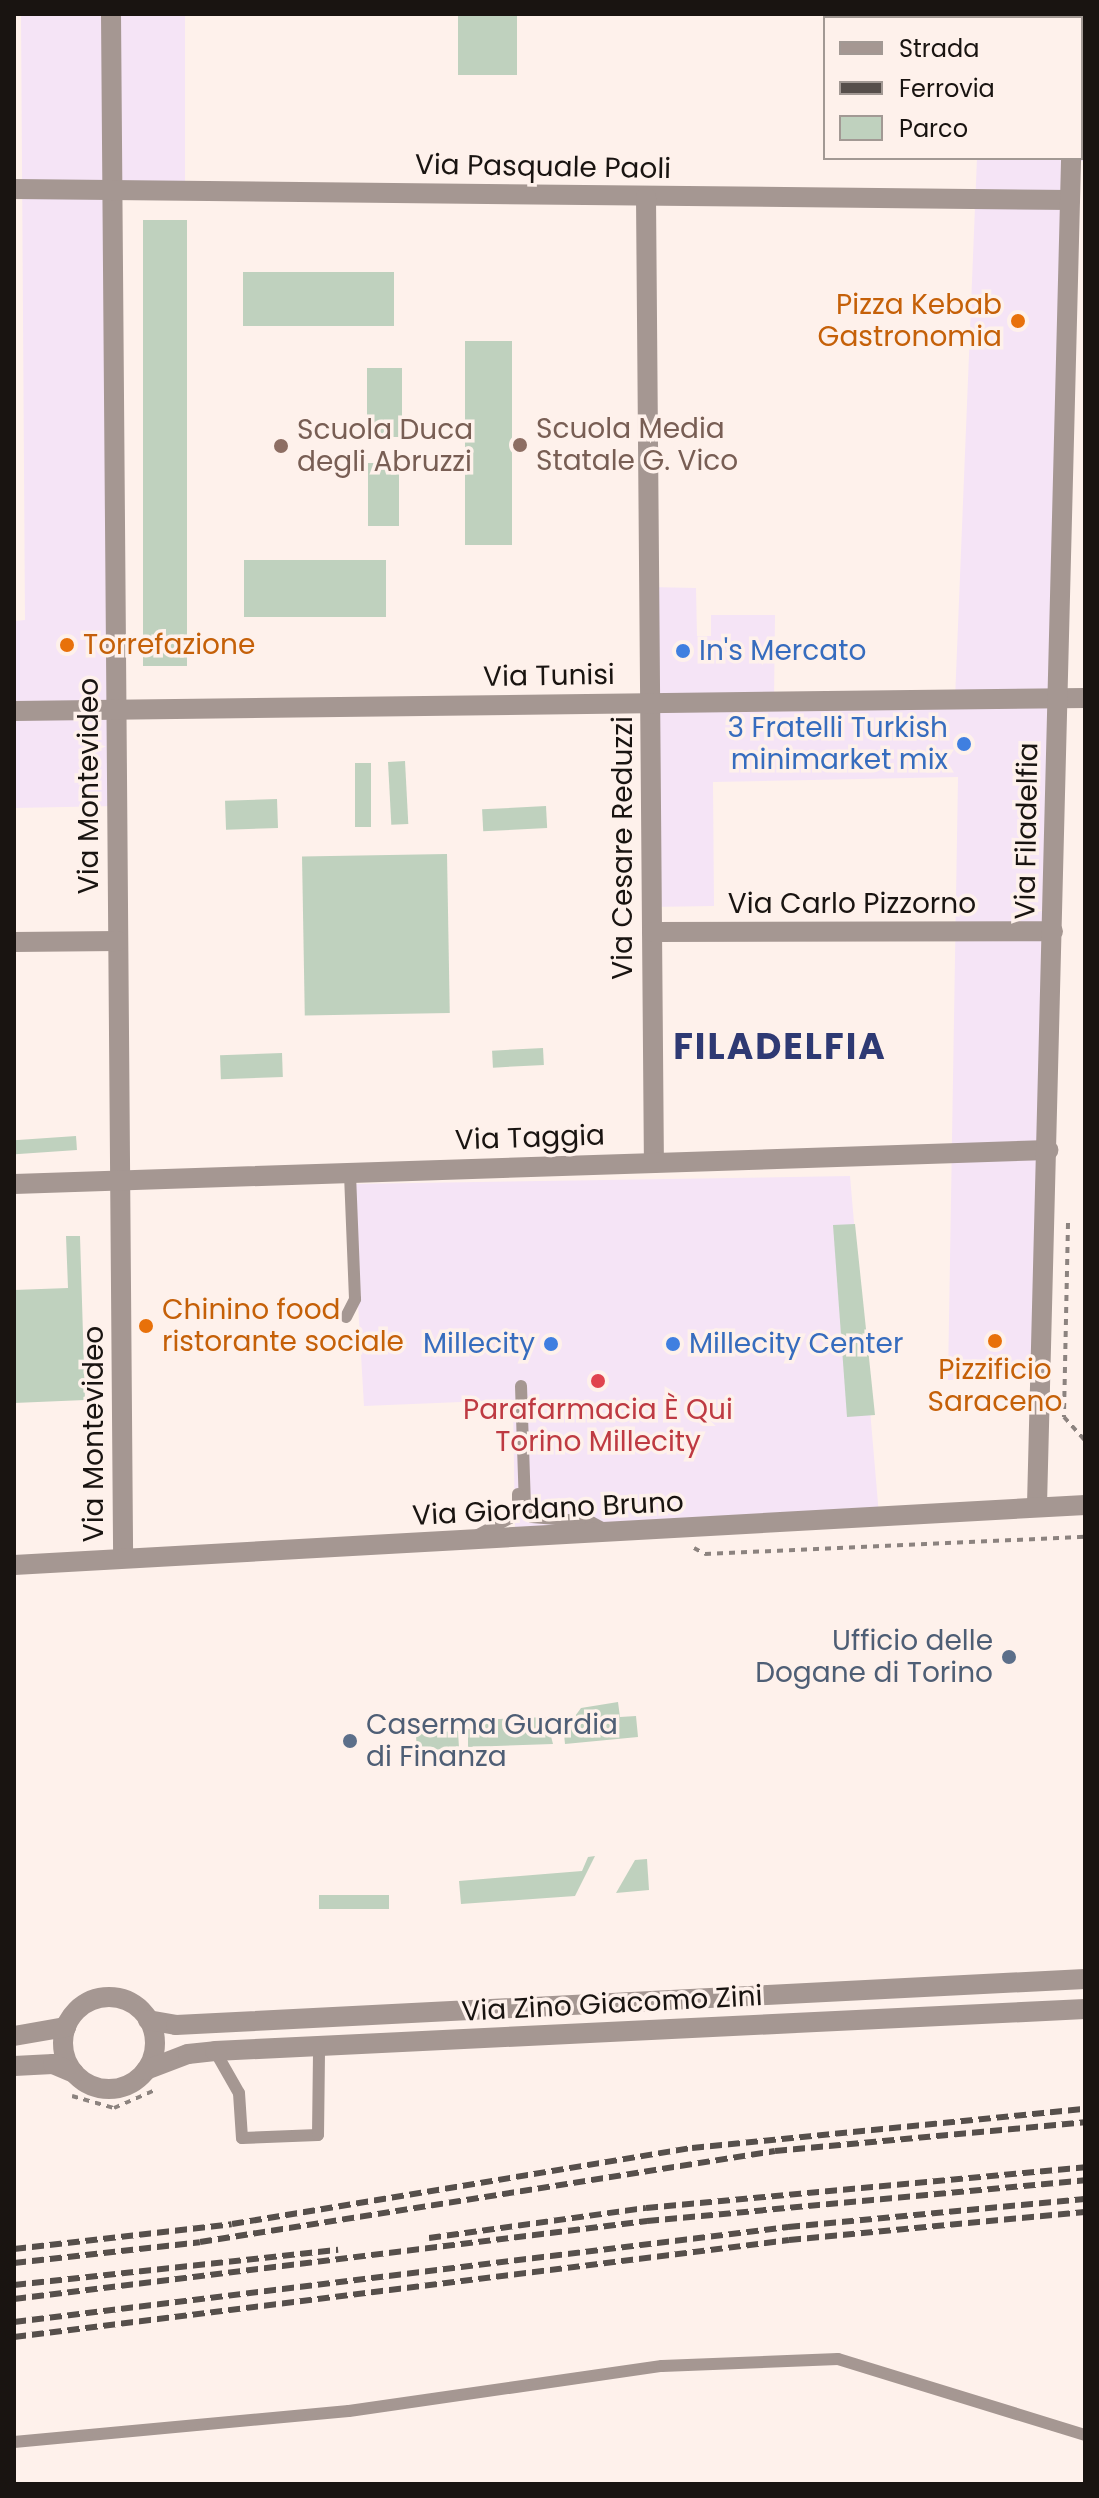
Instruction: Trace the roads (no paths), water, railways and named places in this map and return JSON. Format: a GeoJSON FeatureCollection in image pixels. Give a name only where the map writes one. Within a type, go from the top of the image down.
{"type":"FeatureCollection","features":[{"type":"Feature","properties":{"kind":"street","name":"Via Montevideo"},"geometry":{"type":"LineString","coordinates":[[111,14],[123,1558]]}},
{"type":"Feature","properties":{"kind":"street","name":"Via Filadelfia"},"geometry":{"type":"LineString","coordinates":[[1037,1505],[1059,699],[1076,374],[1070,200],[1076,168]]}},
{"type":"Feature","properties":{"kind":"street","name":"Via Pasquale Paoli"},"geometry":{"type":"LineString","coordinates":[[14,189],[1070,200]]}},
{"type":"Feature","properties":{"kind":"street","name":"Via Cesare Reduzzi"},"geometry":{"type":"LineString","coordinates":[[646,197],[654,1163]]}},
{"type":"Feature","properties":{"kind":"street","name":"Via Tunisi"},"geometry":{"type":"LineString","coordinates":[[14,711],[1085,698]]}},
{"type":"Feature","properties":{"kind":"street","name":"Via Carlo Pizzorno"},"geometry":{"type":"LineString","coordinates":[[652,932],[1053,931]]}},
{"type":"Feature","properties":{"kind":"street"},"geometry":{"type":"LineString","coordinates":[[14,942],[118,941]]}},
{"type":"Feature","properties":{"kind":"street","name":"Via Taggia"},"geometry":{"type":"LineString","coordinates":[[14,1184],[1048,1150]]}},
{"type":"Feature","properties":{"kind":"street","name":"Via Giordano Bruno"},"geometry":{"type":"LineString","coordinates":[[14,1565],[614,1534],[1037,1505],[1085,1505]]}},
{"type":"Feature","properties":{"kind":"street","name":"Via Zino Giacomo Zini"},"geometry":{"type":"LineString","coordinates":[[148,2020],[176,2025],[1085,1979]]}},
{"type":"Feature","properties":{"kind":"street"},"geometry":{"type":"LineString","coordinates":[[14,2066],[53,2064],[74,2073],[91,2086],[112,2089],[131,2083],[146,2070],[155,2045],[148,2020],[130,2002],[105,1997],[81,2006],[66,2027],[64,2055],[74,2073]]}},
{"type":"Feature","properties":{"kind":"street","name":"Via Zino Giacomo Zini"},"geometry":{"type":"LineString","coordinates":[[146,2070],[188,2054],[215,2051],[1085,2009]]}},
{"type":"Feature","properties":{"kind":"street"},"geometry":{"type":"LineString","coordinates":[[14,2036],[66,2027]]}},
{"type":"Feature","properties":{"kind":"lane"},"geometry":{"type":"LineString","coordinates":[[346,1317],[355,1299],[350,1172]]}},
{"type":"Feature","properties":{"kind":"lane"},"geometry":{"type":"LineString","coordinates":[[464,1542],[510,1518],[518,1506],[517,1387],[525,1507],[532,1517],[591,1522],[614,1534]]}},
{"type":"Feature","properties":{"kind":"lane"},"geometry":{"type":"LineString","coordinates":[[215,2051],[239,2093],[242,2138],[318,2135],[319,2047]]}},
{"type":"Feature","properties":{"kind":"lane"},"geometry":{"type":"LineString","coordinates":[[14,2442],[349,2411],[662,2366],[838,2359],[1085,2435]]}},
{"type":"Feature","properties":{"kind":"railway"},"geometry":{"type":"LineString","coordinates":[[14,2249],[232,2224],[692,2148],[1085,2109]]}},
{"type":"Feature","properties":{"kind":"railway"},"geometry":{"type":"LineString","coordinates":[[14,2263],[200,2242],[775,2151],[1085,2122]]}},
{"type":"Feature","properties":{"kind":"railway"},"geometry":{"type":"LineString","coordinates":[[429,2238],[646,2208],[1085,2167]]}},
{"type":"Feature","properties":{"kind":"railway"},"geometry":{"type":"LineString","coordinates":[[14,2299],[647,2221],[1085,2180]]}},
{"type":"Feature","properties":{"kind":"railway"},"geometry":{"type":"LineString","coordinates":[[14,2322],[788,2227],[1085,2199]]}},
{"type":"Feature","properties":{"kind":"railway"},"geometry":{"type":"LineString","coordinates":[[14,2337],[789,2240],[1085,2212]]}},
{"type":"Feature","properties":{"kind":"railway"},"geometry":{"type":"LineString","coordinates":[[14,2285],[338,2250]]}},
{"type":"Feature","properties":{"kind":"place","name":"Pizza Kebab Gastronomia"},"geometry":{"type":"Point","coordinates":[1018,321]}},
{"type":"Feature","properties":{"kind":"place","name":"Scuola Media Statale G. Vico"},"geometry":{"type":"Point","coordinates":[520,445]}},
{"type":"Feature","properties":{"kind":"place","name":"Scuola Duca degli Abruzzi"},"geometry":{"type":"Point","coordinates":[281,446]}},
{"type":"Feature","properties":{"kind":"place","name":"Torrefazione"},"geometry":{"type":"Point","coordinates":[67,645]}},
{"type":"Feature","properties":{"kind":"place","name":"In's Mercato"},"geometry":{"type":"Point","coordinates":[683,651]}},
{"type":"Feature","properties":{"kind":"place","name":"3 Fratelli Turkish minimarket mix"},"geometry":{"type":"Point","coordinates":[964,744]}},
{"type":"Feature","properties":{"kind":"place","name":"Chinino food ristorante sociale"},"geometry":{"type":"Point","coordinates":[146,1326]}},
{"type":"Feature","properties":{"kind":"place","name":"Pizzificio Saraceno"},"geometry":{"type":"Point","coordinates":[995,1341]}},
{"type":"Feature","properties":{"kind":"place","name":"Millecity"},"geometry":{"type":"Point","coordinates":[551,1344]}},
{"type":"Feature","properties":{"kind":"place","name":"Millecity Center"},"geometry":{"type":"Point","coordinates":[673,1344]}},
{"type":"Feature","properties":{"kind":"place","name":"Parafarmacia È Qui Torino Millecity"},"geometry":{"type":"Point","coordinates":[598,1381]}},
{"type":"Feature","properties":{"kind":"place","name":"Ufficio delle Dogane di Torino"},"geometry":{"type":"Point","coordinates":[1009,1657]}},
{"type":"Feature","properties":{"kind":"place","name":"Caserma Guardia di Finanza"},"geometry":{"type":"Point","coordinates":[350,1741]}},
{"type":"Feature","properties":{"kind":"district","name":"FILADELFIA"},"geometry":{"type":"Point","coordinates":[780,1047]}}]}
